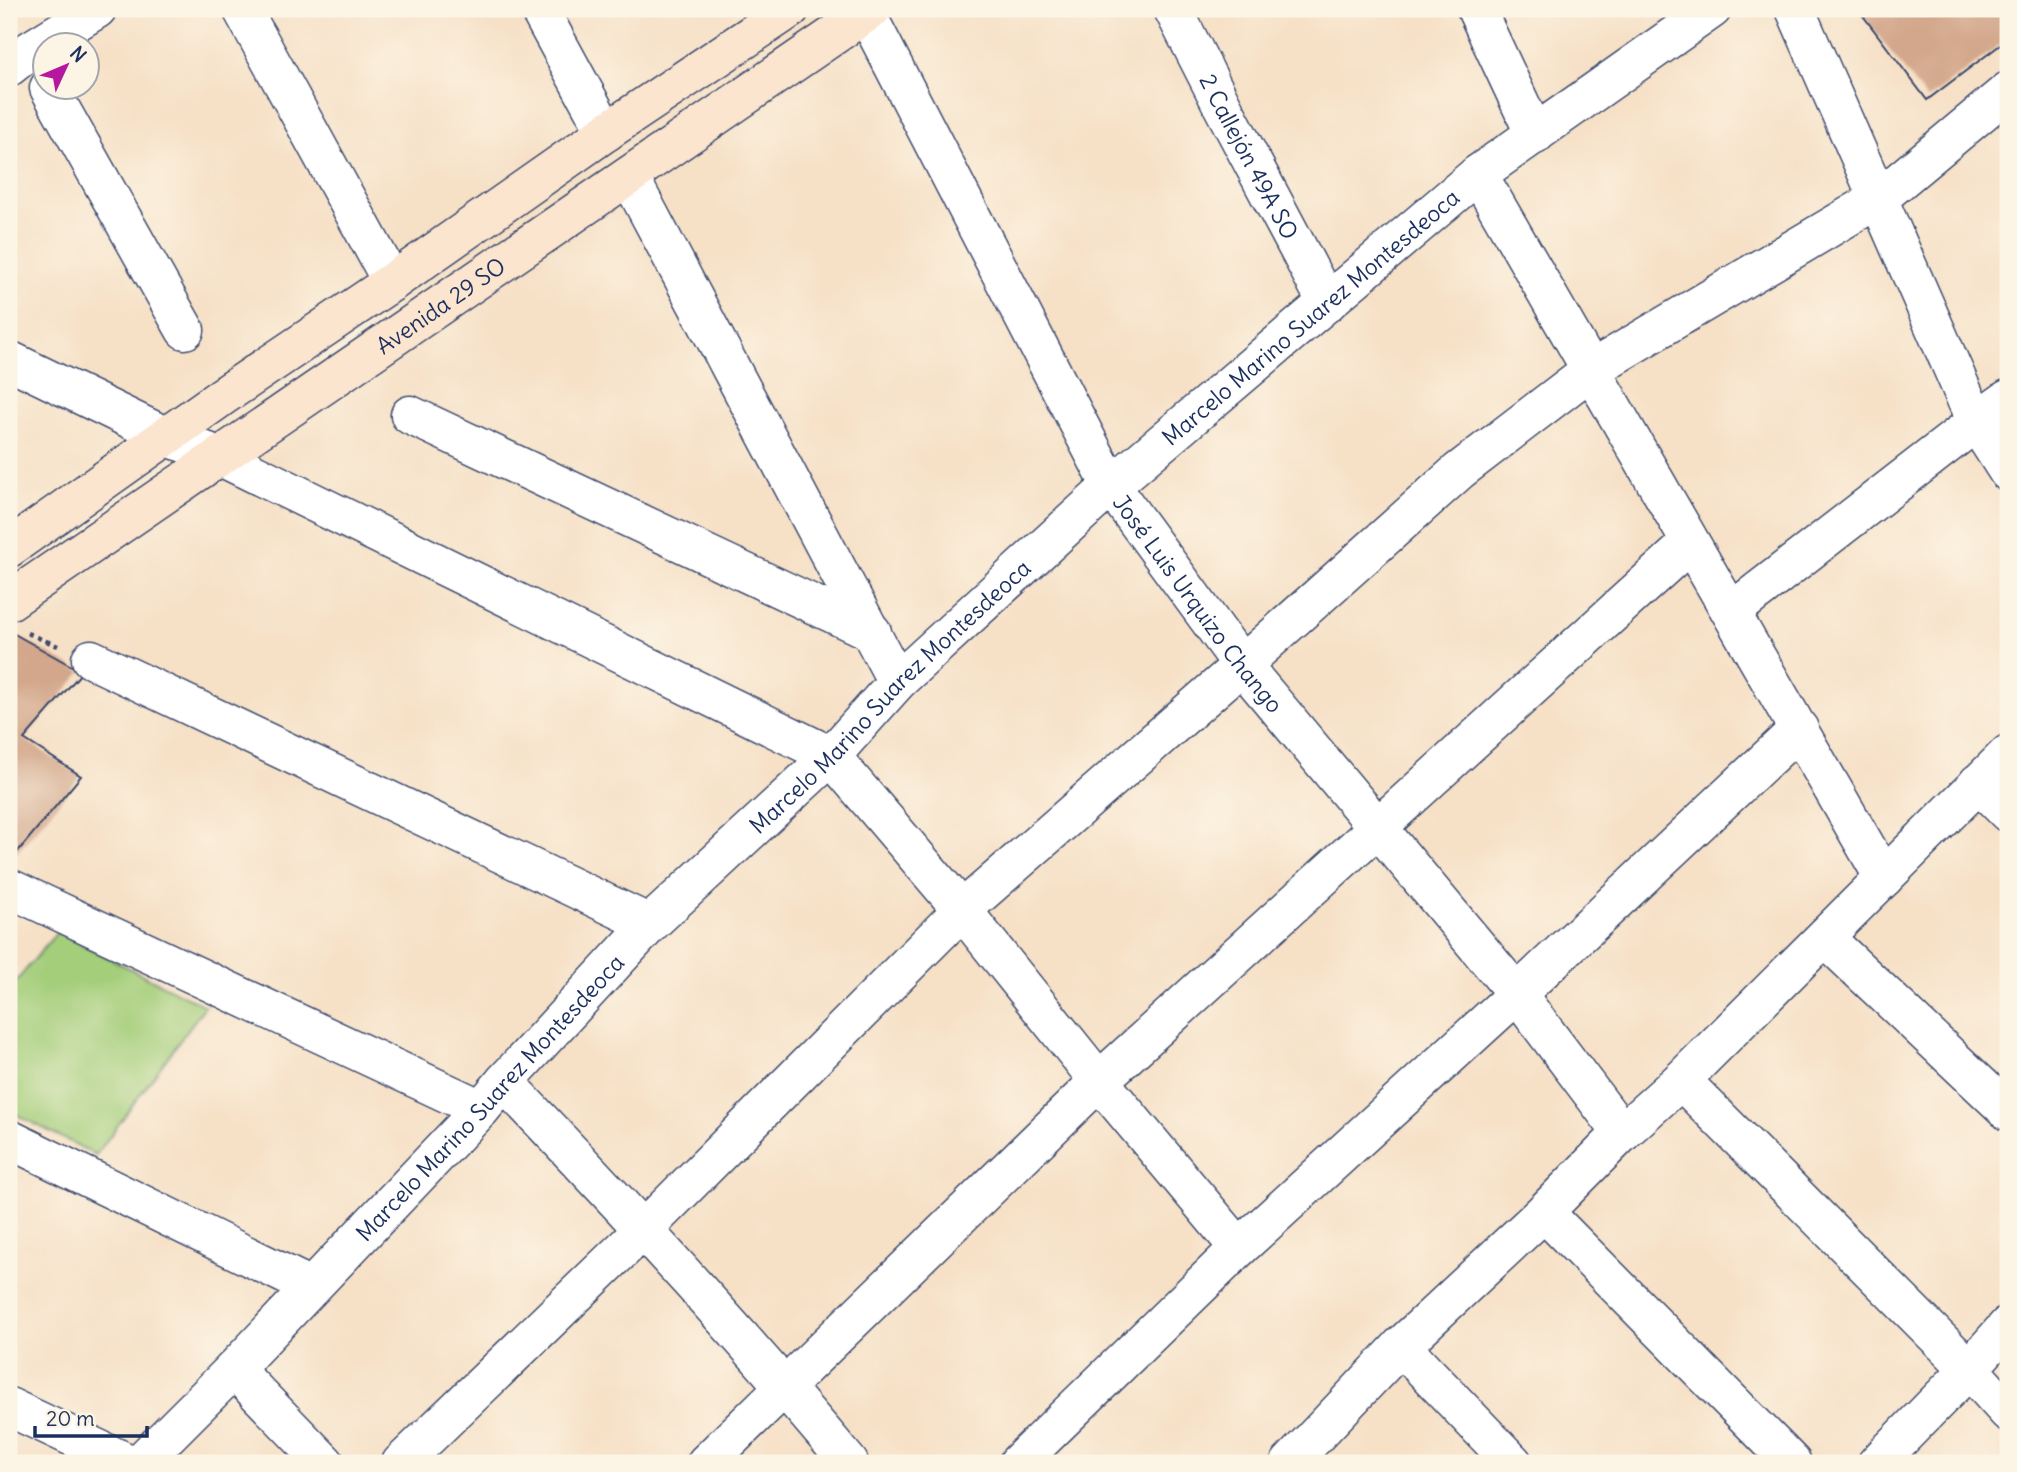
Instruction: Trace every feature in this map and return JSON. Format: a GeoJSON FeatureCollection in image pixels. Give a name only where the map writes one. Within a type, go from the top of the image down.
{"type":"FeatureCollection","features":[{"type":"Feature","properties":{"kind":"street"},"geometry":{"type":"LineString","coordinates":[[242,9],[392,282]]}},
{"type":"Feature","properties":{"kind":"street"},"geometry":{"type":"LineString","coordinates":[[539,9],[606,132]]}},
{"type":"Feature","properties":{"kind":"street","name":"Avenida 29 SO"},"geometry":{"type":"LineString","coordinates":[[9,548],[165,436],[606,132],[790,9]]}},
{"type":"Feature","properties":{"kind":"street","name":"2 Callejón 49A SO"},"geometry":{"type":"LineString","coordinates":[[1173,9],[1327,303]]}},
{"type":"Feature","properties":{"kind":"street"},"geometry":{"type":"LineString","coordinates":[[1476,9],[1535,135]]}},
{"type":"Feature","properties":{"kind":"street","name":"Marcelo Marino Suarez Montesdeoca"},"geometry":{"type":"LineString","coordinates":[[140,1463],[234,1369],[493,1096],[650,924],[831,756],[897,682],[1111,486],[1478,174],[1712,9]]}},
{"type":"Feature","properties":{"kind":"street"},"geometry":{"type":"LineString","coordinates":[[1795,9],[1976,422],[2008,472]]}},
{"type":"Feature","properties":{"kind":"street","name":"Avenida 29 SO"},"geometry":{"type":"LineString","coordinates":[[15,616],[219,456],[869,11]]}},
{"type":"Feature","properties":{"kind":"street","name":"José Luis Urquizo Chango"},"geometry":{"type":"LineString","coordinates":[[869,11],[1111,486],[1242,665],[1517,994],[1622,1133]]}},
{"type":"Feature","properties":{"kind":"street"},"geometry":{"type":"LineString","coordinates":[[28,66],[74,15]]}},
{"type":"Feature","properties":{"kind":"street"},"geometry":{"type":"LineString","coordinates":[[401,1463],[644,1229],[962,910],[1460,471],[1592,369],[1878,199],[2008,91]]}},
{"type":"Feature","properties":{"kind":"street"},"geometry":{"type":"LineString","coordinates":[[57,102],[186,330]]}},
{"type":"Feature","properties":{"kind":"street"},"geometry":{"type":"LineString","coordinates":[[1478,174],[1884,878]]}},
{"type":"Feature","properties":{"kind":"street"},"geometry":{"type":"LineString","coordinates":[[629,176],[897,682]]}},
{"type":"Feature","properties":{"kind":"street"},"geometry":{"type":"LineString","coordinates":[[9,360],[165,436],[219,456],[831,756],[962,910],[1099,1081],[1239,1248]]}},
{"type":"Feature","properties":{"kind":"street"},"geometry":{"type":"LineString","coordinates":[[1731,612],[2008,399]]}},
{"type":"Feature","properties":{"kind":"street"},"geometry":{"type":"LineString","coordinates":[[410,415],[872,632]]}},
{"type":"Feature","properties":{"kind":"street"},"geometry":{"type":"LineString","coordinates":[[706,1463],[1099,1081],[1690,543]]}},
{"type":"Feature","properties":{"kind":"street"},"geometry":{"type":"LineString","coordinates":[[91,659],[650,924]]}},
{"type":"Feature","properties":{"kind":"street"},"geometry":{"type":"LineString","coordinates":[[1018,1463],[1239,1248],[1517,994],[1799,729]]}},
{"type":"Feature","properties":{"kind":"street"},"geometry":{"type":"LineString","coordinates":[[1290,1463],[1401,1346],[1544,1212],[1622,1133],[1681,1080],[2008,754]]}},
{"type":"Feature","properties":{"kind":"street"},"geometry":{"type":"LineString","coordinates":[[1978,783],[2008,813]]}},
{"type":"Feature","properties":{"kind":"street"},"geometry":{"type":"LineString","coordinates":[[9,888],[493,1096],[644,1229],[784,1385],[849,1463]]}},
{"type":"Feature","properties":{"kind":"street"},"geometry":{"type":"LineString","coordinates":[[1825,938],[2008,1111]]}},
{"type":"Feature","properties":{"kind":"street"},"geometry":{"type":"LineString","coordinates":[[1681,1080],[1969,1368],[2008,1412]]}},
{"type":"Feature","properties":{"kind":"street"},"geometry":{"type":"LineString","coordinates":[[9,1139],[311,1287]]}},
{"type":"Feature","properties":{"kind":"street"},"geometry":{"type":"LineString","coordinates":[[1544,1212],[1792,1463]]}},
{"type":"Feature","properties":{"kind":"street"},"geometry":{"type":"LineString","coordinates":[[1877,1463],[2008,1325]]}},
{"type":"Feature","properties":{"kind":"street"},"geometry":{"type":"LineString","coordinates":[[1401,1346],[1513,1463]]}},
{"type":"Feature","properties":{"kind":"street"},"geometry":{"type":"LineString","coordinates":[[234,1369],[325,1463]]}},
{"type":"Feature","properties":{"kind":"street"},"geometry":{"type":"LineString","coordinates":[[9,1407],[128,1463]]}},
{"type":"Feature","properties":{"kind":"path"},"geometry":{"type":"LineString","coordinates":[[15,616],[91,659]]}},
{"type":"Feature","properties":{"kind":"green space"},"geometry":{"type":"Polygon","coordinates":[[[57,932],[205,1006],[96,1155],[9,1111],[9,990],[57,932]]]}},
{"type":"Feature","properties":{"kind":"building"},"geometry":{"type":"Polygon","coordinates":[[[1858,9],[2008,9],[2008,39],[1927,100],[1858,9]]]}},
{"type":"Feature","properties":{"kind":"building"},"geometry":{"type":"Polygon","coordinates":[[[9,631],[82,672],[24,739],[81,776],[15,855],[9,852],[9,631]]]}}]}
